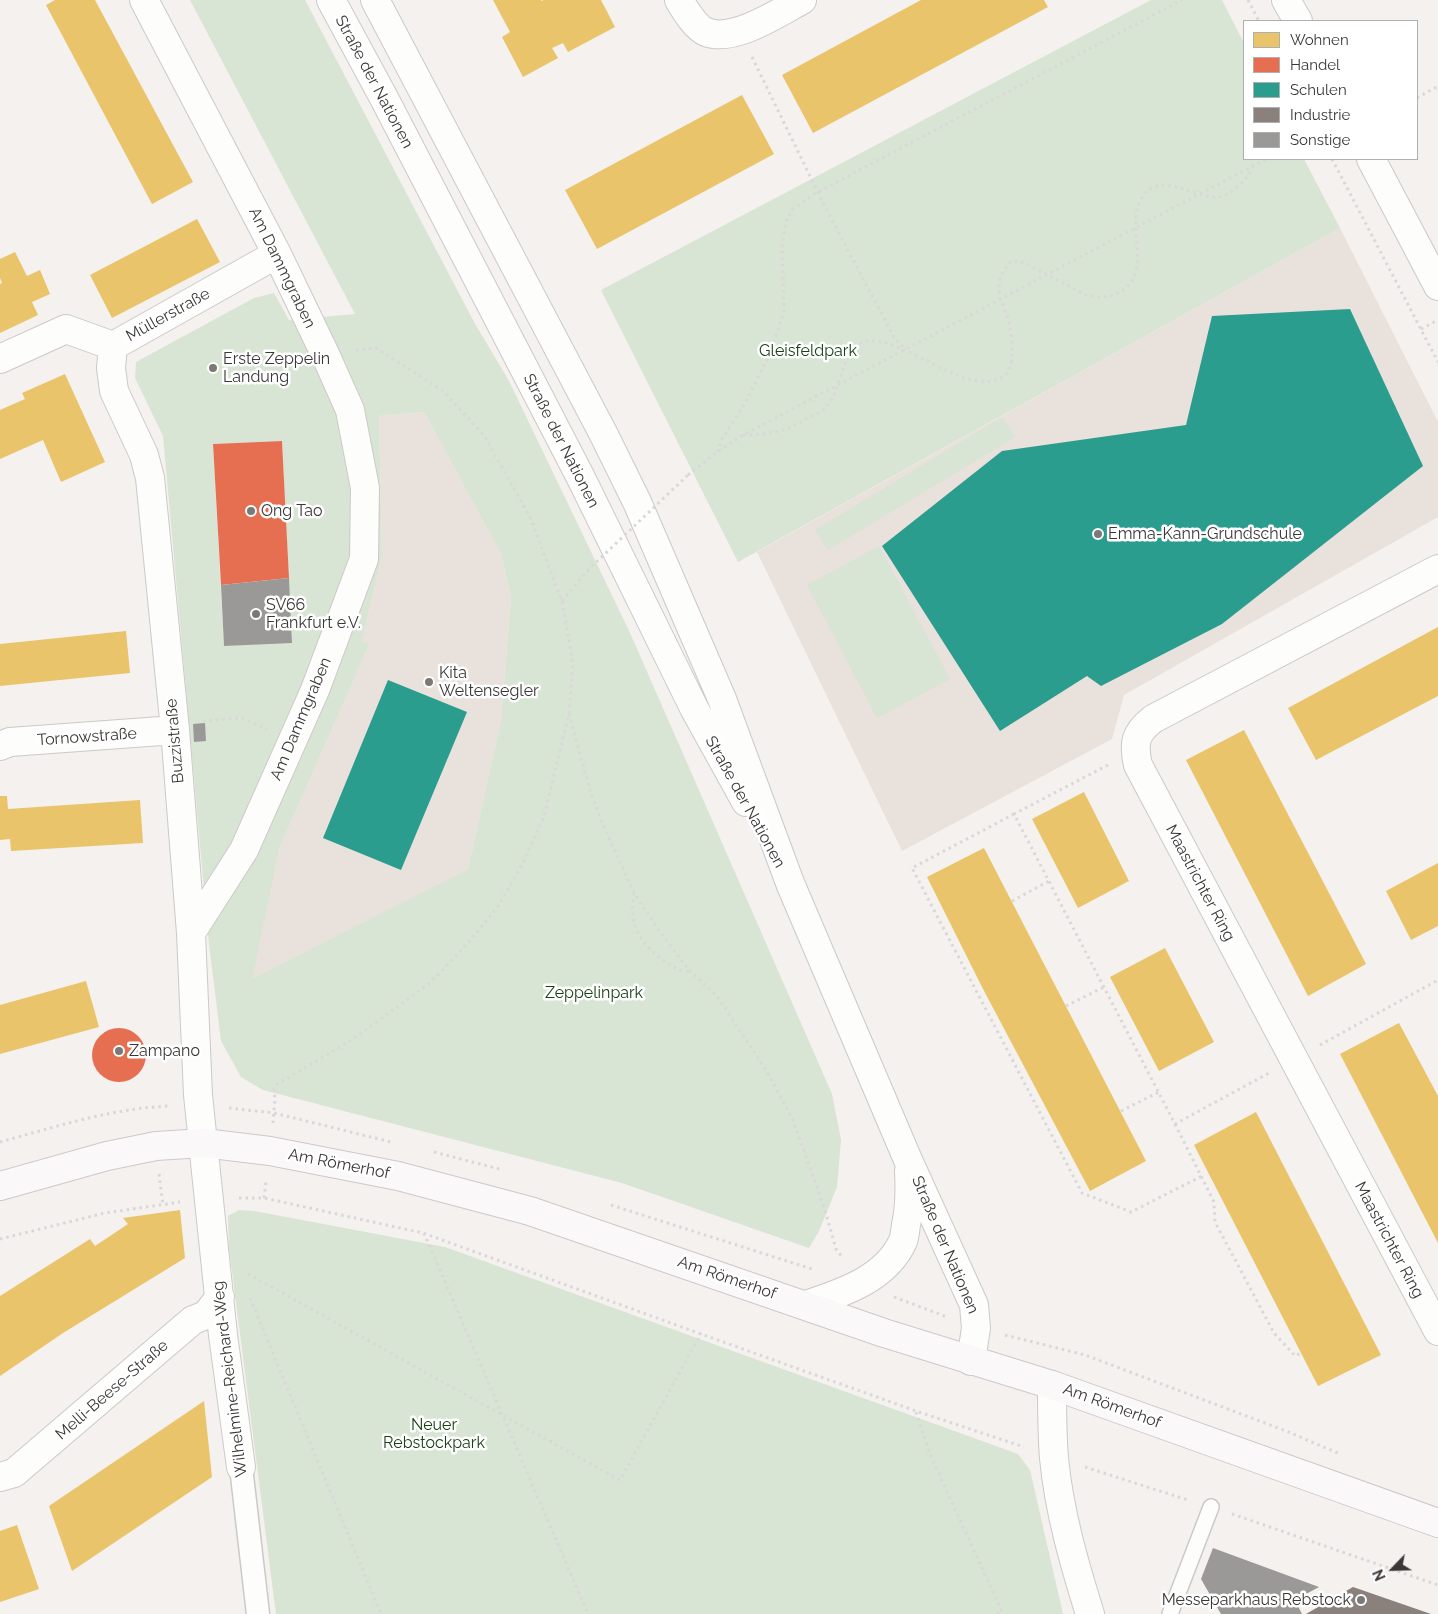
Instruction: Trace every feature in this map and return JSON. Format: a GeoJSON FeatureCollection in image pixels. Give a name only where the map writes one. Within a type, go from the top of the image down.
{"type":"FeatureCollection","features":[{"type":"Feature","properties":{"kind":"main road","name":"Am Römerhof"},"geometry":{"type":"LineString","coordinates":[[0,1186],[107,1156],[156,1146],[204,1144],[270,1151],[398,1176],[530,1211],[970,1361],[1052,1385],[1438,1522]]}},
{"type":"Feature","properties":{"kind":"street","name":"Am Dammgraben"},"geometry":{"type":"LineString","coordinates":[[144,0],[277,254],[350,410],[365,488],[364,559],[315,690],[244,850],[191,933]]}},
{"type":"Feature","properties":{"kind":"street","name":"Straße der Nationen"},"geometry":{"type":"LineString","coordinates":[[331,0],[572,460],[694,708],[790,883]]}},
{"type":"Feature","properties":{"kind":"street","name":"Straße der Nationen"},"geometry":{"type":"LineString","coordinates":[[375,0],[603,433],[637,502],[722,699],[790,883],[908,1160],[974,1305],[976,1328],[970,1361]]}},
{"type":"Feature","properties":{"kind":"street"},"geometry":{"type":"LineString","coordinates":[[679,0],[688,16],[705,32],[727,34],[748,28],[802,0]]}},
{"type":"Feature","properties":{"kind":"street"},"geometry":{"type":"LineString","coordinates":[[1286,0],[1297,20]]}},
{"type":"Feature","properties":{"kind":"street"},"geometry":{"type":"LineString","coordinates":[[1372,160],[1438,286]]}},
{"type":"Feature","properties":{"kind":"street","name":"Müllerstraße"},"geometry":{"type":"LineString","coordinates":[[0,359],[66,329],[113,346],[277,254]]}},
{"type":"Feature","properties":{"kind":"street","name":"Buzzistraße"},"geometry":{"type":"LineString","coordinates":[[113,346],[110,368],[114,392],[144,455],[150,478],[174,727],[191,933],[198,1095],[204,1144]]}},
{"type":"Feature","properties":{"kind":"street"},"geometry":{"type":"LineString","coordinates":[[1135,751],[1137,737],[1143,727],[1153,719],[1438,569]]}},
{"type":"Feature","properties":{"kind":"street","name":"Tornowstraße"},"geometry":{"type":"LineString","coordinates":[[0,746],[10,742],[174,727]]}},
{"type":"Feature","properties":{"kind":"street","name":"Maastrichter Ring"},"geometry":{"type":"LineString","coordinates":[[1135,751],[1138,765],[1438,1331]]}},
{"type":"Feature","properties":{"kind":"street","name":"Wilhelmine-Reichard-Weg"},"geometry":{"type":"LineString","coordinates":[[204,1144],[223,1335],[258,1614]]}},
{"type":"Feature","properties":{"kind":"street","name":"Straße der Nationen"},"geometry":{"type":"LineString","coordinates":[[806,1305],[860,1284],[877,1274],[892,1257],[903,1240],[911,1200],[908,1160]]}},
{"type":"Feature","properties":{"kind":"street","name":"Melli-Beese-Straße"},"geometry":{"type":"LineString","coordinates":[[0,1477],[14,1473],[193,1320],[206,1315],[220,1297]]}},
{"type":"Feature","properties":{"kind":"street"},"geometry":{"type":"LineString","coordinates":[[1052,1385],[1054,1457],[1071,1553],[1090,1614]]}},
{"type":"Feature","properties":{"kind":"lane"},"geometry":{"type":"LineString","coordinates":[[1170,1614],[1211,1507]]}},
{"type":"Feature","properties":{"kind":"path"},"geometry":{"type":"LineString","coordinates":[[717,452],[722,440],[744,406],[770,354],[784,312],[781,263],[783,231],[793,209],[818,192],[1182,0]]}},
{"type":"Feature","properties":{"kind":"path"},"geometry":{"type":"LineString","coordinates":[[1248,0],[1258,20]]}},
{"type":"Feature","properties":{"kind":"path"},"geometry":{"type":"LineString","coordinates":[[739,31],[818,192],[895,339],[904,349]]}},
{"type":"Feature","properties":{"kind":"path"},"geometry":{"type":"LineString","coordinates":[[1418,97],[1438,86]]}},
{"type":"Feature","properties":{"kind":"path"},"geometry":{"type":"LineString","coordinates":[[562,601],[589,569],[688,475],[717,452],[743,435],[1264,160]]}},
{"type":"Feature","properties":{"kind":"path"},"geometry":{"type":"LineString","coordinates":[[1333,160],[1438,362]]}},
{"type":"Feature","properties":{"kind":"path"},"geometry":{"type":"LineString","coordinates":[[743,435],[779,432],[795,426],[826,408],[834,397],[851,350],[864,341],[872,341],[904,349],[960,376],[977,381],[992,381],[1000,378],[1010,368],[1012,349],[1007,316],[1000,298],[999,286],[1000,278],[1010,262],[1018,261],[1027,264],[1086,295],[1097,298],[1118,294],[1128,286],[1134,277],[1138,253],[1135,220],[1143,195],[1148,190],[1168,185],[1198,194],[1218,197],[1232,191],[1249,175],[1254,165]]}},
{"type":"Feature","properties":{"kind":"path"},"geometry":{"type":"LineString","coordinates":[[1421,329],[1438,320]]}},
{"type":"Feature","properties":{"kind":"path"},"geometry":{"type":"LineString","coordinates":[[275,1099],[274,1089],[276,1085],[353,1040],[430,983],[468,943],[499,905],[523,863],[544,816],[569,714],[573,664],[562,601],[530,517],[483,434],[443,391],[376,348],[324,354]]}},
{"type":"Feature","properties":{"kind":"path"},"geometry":{"type":"LineString","coordinates":[[569,714],[589,787],[601,820],[634,893],[662,935],[690,971],[717,996],[766,1070],[793,1120],[825,1210],[836,1250],[845,1262],[877,1274]]}},
{"type":"Feature","properties":{"kind":"path"},"geometry":{"type":"LineString","coordinates":[[174,727],[242,718],[293,740]]}},
{"type":"Feature","properties":{"kind":"path"},"geometry":{"type":"LineString","coordinates":[[1135,751],[912,868],[1082,1193],[1131,1212],[1202,1176]]}},
{"type":"Feature","properties":{"kind":"path"},"geometry":{"type":"LineString","coordinates":[[1014,814],[1202,1176],[1214,1202],[1215,1222],[1274,1332],[1295,1356],[1301,1353]]}},
{"type":"Feature","properties":{"kind":"path"},"geometry":{"type":"LineString","coordinates":[[1012,901],[1049,881]]}},
{"type":"Feature","properties":{"kind":"path"},"geometry":{"type":"LineString","coordinates":[[634,893],[631,906],[638,935],[646,946],[673,966],[686,972],[690,971]]}},
{"type":"Feature","properties":{"kind":"path"},"geometry":{"type":"LineString","coordinates":[[1175,1124],[1438,980]]}},
{"type":"Feature","properties":{"kind":"path"},"geometry":{"type":"LineString","coordinates":[[1066,1006],[1104,987]]}},
{"type":"Feature","properties":{"kind":"path"},"geometry":{"type":"LineString","coordinates":[[1121,1111],[1159,1092]]}},
{"type":"Feature","properties":{"kind":"path"},"geometry":{"type":"LineString","coordinates":[[0,1142],[72,1122],[149,1107]]}},
{"type":"Feature","properties":{"kind":"path"},"geometry":{"type":"LineString","coordinates":[[0,1239],[105,1213],[209,1198],[264,1198],[423,1233],[916,1411],[1211,1507],[1438,1585]]}},
{"type":"Feature","properties":{"kind":"path"},"geometry":{"type":"LineString","coordinates":[[423,1233],[588,1614]]}},
{"type":"Feature","properties":{"kind":"path"},"geometry":{"type":"LineString","coordinates":[[247,1273],[620,1480],[701,1334]]}},
{"type":"Feature","properties":{"kind":"path"},"geometry":{"type":"LineString","coordinates":[[250,1296],[381,1614]]}},
{"type":"Feature","properties":{"kind":"path"},"geometry":{"type":"LineString","coordinates":[[1085,1355],[1286,1431],[1348,1457]]}},
{"type":"Feature","properties":{"kind":"path"},"geometry":{"type":"LineString","coordinates":[[916,1411],[930,1454],[1003,1614]]}},
{"type":"Feature","properties":{"kind":"path"},"geometry":{"type":"LineString","coordinates":[[997,1614],[1001,1610]]}},
{"type":"Feature","properties":{"kind":"shaded area","name":"Emma-Kann-Grundschule"},"geometry":{"type":"Polygon","coordinates":[[[1340,228],[1438,422],[1438,517],[1124,695],[1112,739],[902,851],[757,552],[1340,228]]]}},
{"type":"Feature","properties":{"kind":"shaded area","name":"Kita Weltensegler"},"geometry":{"type":"Polygon","coordinates":[[[424,412],[501,554],[511,597],[501,720],[468,869],[251,980],[280,847],[370,643],[362,641],[382,556],[379,416],[424,412]]]}},
{"type":"Feature","properties":{"kind":"green space","name":"Zeppelinpark"},"geometry":{"type":"Polygon","coordinates":[[[190,0],[305,0],[474,322],[509,381],[631,635],[832,1094],[841,1140],[837,1187],[819,1231],[809,1248],[622,1183],[263,1090],[241,1077],[221,1041],[209,944],[163,436],[135,378],[136,362],[254,298],[274,293],[289,320],[355,314],[190,0]],[[424,412],[379,416],[382,556],[362,641],[370,643],[280,847],[252,979],[468,869],[501,720],[511,597],[501,554],[424,412]],[[282,441],[213,444],[224,646],[292,642],[282,441]]]}},
{"type":"Feature","properties":{"kind":"green space","name":"Gleisfeldpark"},"geometry":{"type":"Polygon","coordinates":[[[1151,0],[1222,0],[1243,41],[1243,160],[1305,160],[1340,228],[738,562],[601,290],[1151,0]]]}},
{"type":"Feature","properties":{"kind":"green space"},"geometry":{"type":"Polygon","coordinates":[[[1002,417],[1015,437],[828,550],[815,530],[1002,417]]]}},
{"type":"Feature","properties":{"kind":"green space"},"geometry":{"type":"Polygon","coordinates":[[[879,546],[950,679],[877,718],[807,585],[879,546]]]}},
{"type":"Feature","properties":{"kind":"green space","name":"Neuer Rebstockpark"},"geometry":{"type":"Polygon","coordinates":[[[239,1210],[254,1211],[445,1247],[1018,1454],[1030,1470],[1063,1614],[276,1614],[229,1248],[228,1216],[239,1210]]]}},
{"type":"Feature","properties":{"kind":"building: Wohnen"},"geometry":{"type":"Polygon","coordinates":[[[55,0],[95,0],[193,182],[152,204],[46,5],[55,0]]]}},
{"type":"Feature","properties":{"kind":"building: Wohnen"},"geometry":{"type":"Polygon","coordinates":[[[493,0],[601,0],[615,27],[568,52],[563,43],[552,48],[558,58],[523,77],[502,37],[510,32],[493,0]]]}},
{"type":"Feature","properties":{"kind":"building: Wohnen"},"geometry":{"type":"Polygon","coordinates":[[[921,0],[1044,0],[1048,7],[813,133],[782,75],[921,0]]]}},
{"type":"Feature","properties":{"kind":"building: Wohnen"},"geometry":{"type":"Polygon","coordinates":[[[742,95],[774,154],[597,249],[565,190],[742,95]]]}},
{"type":"Feature","properties":{"kind":"building: Wohnen"},"geometry":{"type":"Polygon","coordinates":[[[197,219],[220,262],[112,318],[90,275],[197,219]]]}},
{"type":"Feature","properties":{"kind":"building: Wohnen"},"geometry":{"type":"Polygon","coordinates":[[[15,252],[27,276],[40,270],[50,294],[32,302],[38,315],[0,333],[0,284],[2,283],[0,278],[0,259],[15,252]]]}},
{"type":"Feature","properties":{"kind":"building: Wohnen"},"geometry":{"type":"Polygon","coordinates":[[[65,374],[105,462],[61,482],[43,440],[0,459],[0,410],[25,399],[22,393],[65,374]]]}},
{"type":"Feature","properties":{"kind":"building: Wohnen"},"geometry":{"type":"Polygon","coordinates":[[[1438,627],[1438,696],[1316,760],[1288,708],[1438,627]]]}},
{"type":"Feature","properties":{"kind":"building: Wohnen"},"geometry":{"type":"Polygon","coordinates":[[[126,631],[130,673],[0,686],[0,644],[126,631]]]}},
{"type":"Feature","properties":{"kind":"building: Wohnen"},"geometry":{"type":"Polygon","coordinates":[[[1244,730],[1366,964],[1308,996],[1186,760],[1244,730]]]}},
{"type":"Feature","properties":{"kind":"building: Wohnen"},"geometry":{"type":"Polygon","coordinates":[[[1084,792],[1129,881],[1078,908],[1032,819],[1084,792]]]}},
{"type":"Feature","properties":{"kind":"building: Wohnen"},"geometry":{"type":"Polygon","coordinates":[[[0,796],[7,796],[8,809],[140,800],[143,843],[11,851],[10,839],[0,840],[0,796]]]}},
{"type":"Feature","properties":{"kind":"building: Wohnen"},"geometry":{"type":"Polygon","coordinates":[[[984,848],[1146,1161],[1090,1191],[982,987],[927,877],[984,848]]]}},
{"type":"Feature","properties":{"kind":"building: Wohnen"},"geometry":{"type":"Polygon","coordinates":[[[1438,863],[1438,926],[1411,940],[1386,891],[1438,863]]]}},
{"type":"Feature","properties":{"kind":"building: Wohnen"},"geometry":{"type":"Polygon","coordinates":[[[1165,948],[1214,1042],[1159,1071],[1110,977],[1165,948]]]}},
{"type":"Feature","properties":{"kind":"building: Wohnen"},"geometry":{"type":"Polygon","coordinates":[[[86,981],[99,1027],[0,1054],[0,1005],[86,981]]]}},
{"type":"Feature","properties":{"kind":"building: Wohnen"},"geometry":{"type":"Polygon","coordinates":[[[1399,1023],[1438,1096],[1438,1243],[1340,1054],[1399,1023]]]}},
{"type":"Feature","properties":{"kind":"building: Wohnen"},"geometry":{"type":"Polygon","coordinates":[[[1256,1112],[1381,1355],[1318,1386],[1194,1145],[1256,1112]]]}},
{"type":"Feature","properties":{"kind":"building: Wohnen"},"geometry":{"type":"Polygon","coordinates":[[[180,1210],[185,1258],[63,1333],[0,1376],[0,1296],[90,1239],[95,1246],[128,1224],[123,1218],[180,1210]]]}},
{"type":"Feature","properties":{"kind":"building: Wohnen"},"geometry":{"type":"Polygon","coordinates":[[[204,1401],[212,1477],[72,1571],[49,1506],[204,1401]]]}},
{"type":"Feature","properties":{"kind":"building: Wohnen"},"geometry":{"type":"Polygon","coordinates":[[[17,1525],[39,1589],[0,1602],[0,1531],[17,1525]]]}},
{"type":"Feature","properties":{"kind":"building: Handel","name":"Ong Tao"},"geometry":{"type":"Polygon","coordinates":[[[282,441],[289,578],[221,585],[213,444],[282,441]]]}},
{"type":"Feature","properties":{"kind":"building: Handel","name":"Zampano"},"geometry":{"type":"Polygon","coordinates":[[[119,1028],[129,1030],[138,1036],[144,1045],[146,1055],[144,1065],[138,1074],[129,1080],[119,1082],[109,1080],[100,1074],[94,1065],[92,1055],[94,1045],[100,1036],[109,1030],[119,1028]]]}},
{"type":"Feature","properties":{"kind":"building: Schulen"},"geometry":{"type":"Polygon","coordinates":[[[1350,309],[1423,466],[1222,624],[1101,686],[1087,676],[1000,731],[882,546],[1002,451],[1186,425],[1212,316],[1350,309]]]}},
{"type":"Feature","properties":{"kind":"building: Schulen"},"geometry":{"type":"Polygon","coordinates":[[[388,680],[467,712],[401,870],[323,838],[388,680]]]}},
{"type":"Feature","properties":{"kind":"building: Industrie","name":"Messeparkhaus Rebstock"},"geometry":{"type":"Polygon","coordinates":[[[1353,1587],[1431,1614],[1306,1614],[1353,1587]]]}},
{"type":"Feature","properties":{"kind":"building: Sonstige","name":"SV66 Frankfurt e.V."},"geometry":{"type":"Polygon","coordinates":[[[289,578],[292,643],[224,646],[221,585],[289,578]]]}},
{"type":"Feature","properties":{"kind":"building: Sonstige"},"geometry":{"type":"Polygon","coordinates":[[[205,723],[206,741],[194,742],[193,724],[205,723]]]}},
{"type":"Feature","properties":{"kind":"building: Sonstige"},"geometry":{"type":"Polygon","coordinates":[[[1213,1548],[1319,1587],[1295,1600],[1302,1614],[1221,1614],[1201,1579],[1213,1548]]]}},
{"type":"Feature","properties":{"kind":"place","name":"Erste Zeppelin Landung"},"geometry":{"type":"Point","coordinates":[213,368]}},
{"type":"Feature","properties":{"kind":"place","name":"Ong Tao"},"geometry":{"type":"Point","coordinates":[251,511]}},
{"type":"Feature","properties":{"kind":"place","name":"Emma-Kann-Grundschule"},"geometry":{"type":"Point","coordinates":[1098,534]}},
{"type":"Feature","properties":{"kind":"place","name":"SV66 Frankfurt e.V."},"geometry":{"type":"Point","coordinates":[256,614]}},
{"type":"Feature","properties":{"kind":"place","name":"Kita Weltensegler"},"geometry":{"type":"Point","coordinates":[429,682]}},
{"type":"Feature","properties":{"kind":"place","name":"Zampano"},"geometry":{"type":"Point","coordinates":[119,1051]}},
{"type":"Feature","properties":{"kind":"place","name":"Messeparkhaus Rebstock"},"geometry":{"type":"Point","coordinates":[1361,1600]}}]}
